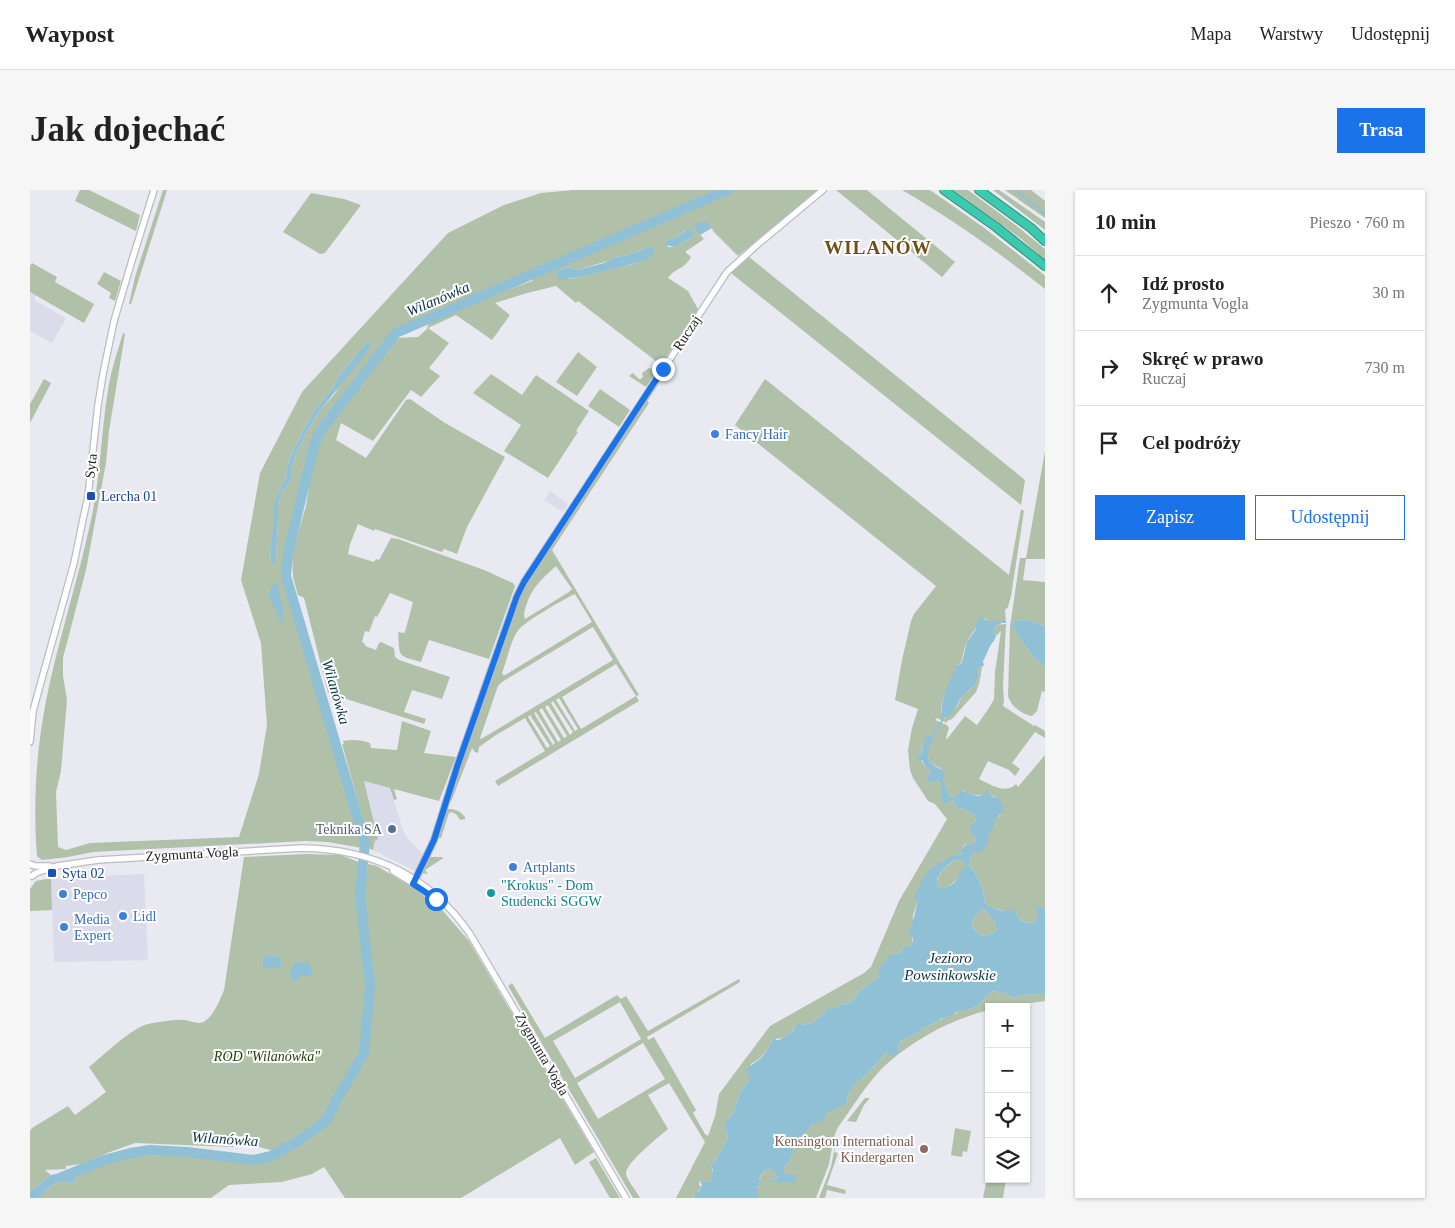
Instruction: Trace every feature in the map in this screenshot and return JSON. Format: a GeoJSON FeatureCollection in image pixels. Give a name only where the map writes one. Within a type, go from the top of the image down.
{"type":"FeatureCollection","features":[{"type":"Feature","properties":{"kind":"highway"},"geometry":{"type":"LineString","coordinates":[[944,190],[996,227],[1045,266]]}},
{"type":"Feature","properties":{"kind":"highway"},"geometry":{"type":"LineString","coordinates":[[979,190],[1045,241]]}},
{"type":"Feature","properties":{"kind":"street","name":"Syta"},"geometry":{"type":"LineString","coordinates":[[30,742],[33,711],[74,563],[88,496],[98,405],[114,321],[154,190]]}},
{"type":"Feature","properties":{"kind":"street","name":"Ruczaj"},"geometry":{"type":"LineString","coordinates":[[414,881],[434,840],[468,734],[517,596],[523,584],[727,272],[822,190]]}},
{"type":"Feature","properties":{"kind":"street","name":"Zygmunta Vogla"},"geometry":{"type":"LineString","coordinates":[[30,864],[35,866],[57,866],[102,859],[290,848],[324,849],[357,854],[385,865],[414,881],[453,912],[466,928],[626,1198]]}},
{"type":"Feature","properties":{"kind":"street"},"geometry":{"type":"LineString","coordinates":[[30,864],[33,870],[31,877]]}},
{"type":"Feature","properties":{"kind":"street","name":"Zygmunta Vogla"},"geometry":{"type":"LineString","coordinates":[[31,877],[36,873],[57,866]]}},
{"type":"Feature","properties":{"kind":"shaded area"},"geometry":{"type":"Polygon","coordinates":[[[30,292],[36,295],[34,300],[66,318],[52,343],[30,331],[30,292]]]}},
{"type":"Feature","properties":{"kind":"shaded area"},"geometry":{"type":"Polygon","coordinates":[[[550,491],[568,504],[563,512],[544,500],[550,491]]]}},
{"type":"Feature","properties":{"kind":"shaded area"},"geometry":{"type":"Polygon","coordinates":[[[364,781],[390,788],[403,830],[407,838],[423,856],[415,871],[373,850],[375,841],[378,839],[364,781]]]}},
{"type":"Feature","properties":{"kind":"shaded area"},"geometry":{"type":"Polygon","coordinates":[[[144,874],[148,960],[54,962],[51,878],[144,874]]]}},
{"type":"Feature","properties":{"kind":"green space"},"geometry":{"type":"Polygon","coordinates":[[[80,190],[89,190],[140,215],[136,231],[75,201],[80,190]]]}},
{"type":"Feature","properties":{"kind":"green space"},"geometry":{"type":"Polygon","coordinates":[[[163,190],[167,190],[131,304],[129,304],[135,277],[163,190]]]}},
{"type":"Feature","properties":{"kind":"green space"},"geometry":{"type":"Polygon","coordinates":[[[573,190],[818,190],[738,256],[714,232],[709,224],[694,228],[704,239],[685,252],[691,257],[668,278],[688,291],[698,309],[661,365],[578,301],[576,303],[556,286],[495,303],[510,315],[492,340],[456,315],[428,328],[449,343],[429,368],[440,376],[421,397],[411,390],[373,441],[341,423],[336,440],[366,458],[406,400],[410,399],[445,423],[505,457],[467,527],[457,554],[444,549],[442,552],[375,529],[374,531],[358,524],[350,544],[348,554],[374,562],[376,559],[379,560],[391,538],[398,539],[484,570],[513,583],[515,586],[489,659],[429,640],[421,662],[403,656],[400,651],[398,632],[405,632],[413,602],[390,593],[377,617],[375,616],[369,632],[365,631],[362,642],[365,646],[376,650],[381,642],[394,648],[395,657],[399,660],[450,677],[442,699],[412,690],[404,712],[426,719],[424,724],[328,693],[304,598],[298,595],[293,577],[292,553],[306,506],[311,474],[321,435],[396,338],[418,337],[434,319],[457,309],[456,305],[395,332],[382,345],[316,432],[286,551],[285,580],[362,848],[328,842],[305,841],[93,852],[42,860],[37,856],[35,817],[36,778],[43,720],[56,656],[91,520],[109,384],[123,333],[125,334],[109,431],[106,463],[86,570],[63,658],[63,676],[67,700],[61,771],[56,792],[58,847],[66,850],[90,843],[239,837],[259,774],[267,725],[261,643],[241,580],[260,473],[302,392],[448,233],[504,205],[541,193],[573,190]],[[686,230],[677,237],[665,241],[668,247],[675,247],[693,237],[686,230]],[[648,247],[629,255],[615,257],[608,261],[576,270],[570,267],[560,269],[569,279],[631,265],[651,257],[648,247]],[[569,256],[493,289],[495,295],[532,281],[537,275],[573,259],[569,256]],[[367,342],[337,379],[334,387],[314,411],[289,460],[285,480],[279,491],[270,550],[271,564],[276,559],[278,504],[282,492],[291,480],[291,470],[295,457],[305,435],[321,409],[334,395],[367,342]]]}},
{"type":"Feature","properties":{"kind":"green space"},"geometry":{"type":"Polygon","coordinates":[[[836,190],[867,190],[955,262],[942,277],[836,190]]]}},
{"type":"Feature","properties":{"kind":"green space"},"geometry":{"type":"Polygon","coordinates":[[[902,190],[930,190],[983,227],[1042,273],[1045,276],[1045,289],[975,237],[902,190]]]}},
{"type":"Feature","properties":{"kind":"green space"},"geometry":{"type":"Polygon","coordinates":[[[953,190],[968,190],[1018,227],[1045,249],[1045,260],[1020,238],[953,190]]]}},
{"type":"Feature","properties":{"kind":"green space"},"geometry":{"type":"Polygon","coordinates":[[[993,190],[999,190],[1045,222],[1045,230],[993,190]]]}},
{"type":"Feature","properties":{"kind":"green space"},"geometry":{"type":"Polygon","coordinates":[[[1005,190],[1031,190],[1045,201],[1045,218],[1005,190]]]}},
{"type":"Feature","properties":{"kind":"green space"},"geometry":{"type":"Polygon","coordinates":[[[311,193],[344,199],[361,205],[325,253],[320,254],[283,232],[311,193]]]}},
{"type":"Feature","properties":{"kind":"green space"},"geometry":{"type":"Polygon","coordinates":[[[749,257],[1025,480],[1021,505],[731,273],[749,257]]]}},
{"type":"Feature","properties":{"kind":"green space"},"geometry":{"type":"Polygon","coordinates":[[[32,263],[57,277],[55,282],[94,304],[84,323],[30,292],[30,266],[32,263]]]}},
{"type":"Feature","properties":{"kind":"green space"},"geometry":{"type":"Polygon","coordinates":[[[104,272],[121,281],[115,301],[109,298],[111,293],[97,284],[104,272]]]}},
{"type":"Feature","properties":{"kind":"green space"},"geometry":{"type":"Polygon","coordinates":[[[578,352],[597,367],[577,396],[556,382],[578,352]]]}},
{"type":"Feature","properties":{"kind":"green space"},"geometry":{"type":"Polygon","coordinates":[[[649,368],[654,369],[656,373],[646,387],[629,376],[633,373],[641,379],[643,377],[642,373],[649,368]]]}},
{"type":"Feature","properties":{"kind":"green space"},"geometry":{"type":"Polygon","coordinates":[[[491,374],[522,395],[536,375],[589,411],[576,431],[578,432],[548,478],[504,451],[521,425],[473,393],[491,374]]]}},
{"type":"Feature","properties":{"kind":"green space"},"geometry":{"type":"Polygon","coordinates":[[[44,379],[51,383],[30,423],[30,404],[44,379]]]}},
{"type":"Feature","properties":{"kind":"green space"},"geometry":{"type":"Polygon","coordinates":[[[765,379],[1009,575],[1021,509],[1024,511],[1011,596],[1008,607],[1005,610],[1006,622],[989,621],[984,618],[975,629],[965,646],[961,662],[958,666],[956,664],[943,699],[942,712],[944,719],[955,709],[962,697],[974,685],[978,678],[978,668],[982,667],[976,692],[947,723],[937,718],[935,720],[947,725],[949,728],[947,739],[965,716],[977,725],[994,699],[995,672],[1001,631],[996,636],[994,632],[996,625],[1006,624],[1003,706],[1045,731],[1045,738],[1035,732],[1012,763],[1020,769],[1015,776],[1009,770],[988,761],[979,779],[1002,789],[1007,789],[1016,784],[1018,787],[1045,755],[1045,909],[1036,909],[1038,918],[1033,923],[1019,919],[1016,912],[1012,910],[1009,912],[991,908],[985,903],[983,889],[969,863],[974,851],[987,838],[995,818],[1000,816],[1003,807],[999,800],[990,795],[975,795],[964,791],[954,798],[947,794],[947,788],[943,784],[941,768],[932,764],[923,745],[921,754],[918,755],[926,768],[930,770],[929,783],[938,780],[943,790],[941,794],[946,803],[953,800],[957,808],[966,810],[973,815],[976,820],[971,825],[976,838],[975,842],[970,845],[966,844],[961,849],[963,853],[955,855],[918,901],[913,915],[912,944],[898,954],[879,977],[859,991],[854,1000],[834,1009],[826,1009],[813,1022],[802,1025],[800,1023],[784,1037],[772,1039],[764,1054],[751,1064],[749,1081],[740,1092],[734,1112],[729,1118],[726,1129],[728,1137],[716,1157],[717,1161],[713,1164],[710,1163],[713,1172],[710,1182],[700,1180],[699,1185],[702,1187],[693,1198],[676,1198],[705,1142],[669,1083],[648,1095],[668,1129],[636,1157],[627,1169],[627,1177],[640,1198],[633,1198],[508,986],[512,983],[545,1038],[617,995],[621,999],[626,996],[648,1031],[739,979],[740,982],[647,1037],[648,1040],[654,1037],[696,1110],[693,1113],[708,1136],[715,1116],[719,1094],[770,1026],[864,973],[871,967],[899,901],[947,819],[935,804],[928,801],[910,770],[908,750],[918,709],[895,700],[911,621],[914,614],[936,586],[735,425],[765,379]],[[620,1002],[553,1041],[575,1078],[641,1039],[620,1002]],[[643,1043],[577,1083],[598,1119],[665,1079],[643,1043]]]}},
{"type":"Feature","properties":{"kind":"green space"},"geometry":{"type":"Polygon","coordinates":[[[600,389],[630,410],[619,427],[588,406],[600,389]]]}},
{"type":"Feature","properties":{"kind":"green space"},"geometry":{"type":"Polygon","coordinates":[[[647,400],[649,403],[552,550],[639,695],[636,696],[639,701],[498,786],[495,781],[545,751],[525,718],[479,747],[478,753],[472,748],[451,802],[450,799],[456,776],[518,597],[647,400]],[[556,566],[536,587],[527,603],[524,611],[525,619],[572,589],[556,566]],[[575,594],[519,629],[511,644],[503,675],[592,622],[575,594]],[[593,627],[498,686],[481,739],[613,660],[593,627]],[[616,664],[562,697],[581,729],[636,696],[616,664]],[[559,698],[556,700],[575,731],[578,729],[559,698]],[[553,701],[551,703],[570,735],[573,732],[553,701]],[[548,705],[545,707],[564,738],[567,736],[548,705]],[[542,708],[539,710],[558,742],[561,740],[542,708]],[[536,712],[534,713],[553,745],[555,743],[536,712]],[[530,715],[528,717],[547,748],[550,746],[530,715]]]}},
{"type":"Feature","properties":{"kind":"green space"},"geometry":{"type":"Polygon","coordinates":[[[1045,451],[1045,559],[1026,559],[1023,580],[1045,582],[1045,626],[1027,620],[1015,621],[1021,639],[1045,666],[1045,692],[1042,691],[1037,711],[1032,716],[1024,714],[1017,709],[1008,696],[1010,627],[1020,558],[1026,558],[1045,451]]]}},
{"type":"Feature","properties":{"kind":"green space"},"geometry":{"type":"Polygon","coordinates":[[[402,721],[431,731],[424,753],[456,757],[439,801],[394,789],[397,799],[394,800],[390,788],[364,781],[378,839],[375,841],[373,850],[368,848],[365,827],[342,744],[344,744],[343,741],[357,740],[370,743],[371,748],[397,750],[402,721]]]}},
{"type":"Feature","properties":{"kind":"green space"},"geometry":{"type":"Polygon","coordinates":[[[448,809],[460,812],[465,819],[460,820],[456,814],[449,813],[441,838],[439,838],[437,837],[448,809]]]}},
{"type":"Feature","properties":{"kind":"green space","name":"ROD \"Wilanówka\""},"geometry":{"type":"Polygon","coordinates":[[[307,854],[341,855],[361,863],[358,897],[364,942],[369,939],[364,896],[368,864],[377,866],[410,885],[443,911],[469,941],[594,1152],[575,1165],[560,1138],[461,1198],[345,1198],[324,1167],[312,1174],[282,1182],[229,1185],[211,1198],[39,1198],[54,1184],[61,1181],[66,1181],[69,1184],[76,1182],[74,1175],[103,1163],[135,1154],[167,1153],[228,1161],[256,1161],[284,1155],[283,1153],[318,1130],[331,1117],[332,1111],[349,1087],[342,1086],[324,1118],[314,1128],[274,1151],[259,1147],[248,1138],[235,1135],[233,1147],[135,1143],[81,1164],[66,1166],[66,1169],[45,1170],[51,1175],[30,1192],[30,1131],[32,1128],[68,1106],[75,1115],[106,1092],[89,1067],[124,1038],[145,1025],[181,1020],[199,1023],[211,1015],[224,990],[244,857],[307,854]]]}},
{"type":"Feature","properties":{"kind":"green space"},"geometry":{"type":"Polygon","coordinates":[[[429,857],[443,857],[425,870],[428,874],[422,873],[429,857]]]}},
{"type":"Feature","properties":{"kind":"green space"},"geometry":{"type":"Polygon","coordinates":[[[957,859],[960,859],[967,865],[959,877],[949,886],[939,889],[937,880],[942,871],[957,859]]]}},
{"type":"Feature","properties":{"kind":"green space"},"geometry":{"type":"Polygon","coordinates":[[[51,878],[52,910],[30,911],[30,889],[36,881],[51,878]]]}},
{"type":"Feature","properties":{"kind":"green space"},"geometry":{"type":"Polygon","coordinates":[[[984,909],[994,921],[997,930],[983,936],[975,930],[972,921],[984,909]]]}},
{"type":"Feature","properties":{"kind":"green space"},"geometry":{"type":"Polygon","coordinates":[[[993,991],[1007,994],[1014,998],[1020,995],[1045,994],[1045,1001],[1030,1003],[985,1003],[985,1011],[962,1018],[936,1030],[900,1053],[875,1076],[837,1129],[829,1164],[816,1198],[757,1198],[757,1187],[762,1184],[759,1180],[764,1171],[769,1169],[778,1177],[777,1179],[774,1178],[772,1182],[796,1182],[784,1172],[784,1168],[790,1161],[795,1143],[828,1109],[847,1101],[848,1095],[857,1080],[863,1078],[885,1054],[899,1052],[898,1046],[901,1041],[949,1014],[956,1014],[958,1010],[968,1010],[979,1005],[993,991]]]}},
{"type":"Feature","properties":{"kind":"green space"},"geometry":{"type":"Polygon","coordinates":[[[865,1098],[870,1098],[864,1105],[856,1122],[847,1121],[865,1098]]]}},
{"type":"Feature","properties":{"kind":"green space"},"geometry":{"type":"Polygon","coordinates":[[[955,1128],[971,1131],[967,1152],[963,1151],[962,1157],[951,1155],[955,1128]]]}},
{"type":"Feature","properties":{"kind":"green space"},"geometry":{"type":"Polygon","coordinates":[[[835,1145],[834,1152],[838,1153],[827,1185],[846,1190],[845,1194],[827,1190],[825,1198],[819,1198],[831,1167],[835,1145]]]}},
{"type":"Feature","properties":{"kind":"green space"},"geometry":{"type":"Polygon","coordinates":[[[596,1158],[620,1198],[610,1198],[589,1162],[596,1158]]]}},
{"type":"Feature","properties":{"kind":"green space"},"geometry":{"type":"Polygon","coordinates":[[[986,1183],[1005,1183],[1003,1198],[983,1198],[986,1183]]]}},
{"type":"Feature","properties":{"kind":"water"},"geometry":{"type":"Polygon","coordinates":[[[704,221],[712,228],[700,235],[694,226],[704,221]]]}},
{"type":"Feature","properties":{"kind":"water"},"geometry":{"type":"Polygon","coordinates":[[[688,229],[694,233],[693,237],[675,247],[665,245],[665,241],[677,237],[688,229]]]}},
{"type":"Feature","properties":{"kind":"water"},"geometry":{"type":"Polygon","coordinates":[[[648,247],[653,248],[652,256],[624,267],[561,280],[556,272],[570,267],[576,270],[604,263],[615,257],[629,255],[648,247]]]}},
{"type":"Feature","properties":{"kind":"water"},"geometry":{"type":"Polygon","coordinates":[[[371,341],[370,347],[358,364],[321,409],[305,435],[295,457],[291,470],[291,480],[282,492],[278,504],[276,559],[274,564],[271,564],[270,550],[274,506],[285,480],[289,460],[314,411],[334,387],[337,379],[347,366],[367,342],[371,341]]]}},
{"type":"Feature","properties":{"kind":"water"},"geometry":{"type":"Polygon","coordinates":[[[276,583],[282,604],[284,624],[279,619],[269,595],[271,586],[276,583]]]}},
{"type":"Feature","properties":{"kind":"water"},"geometry":{"type":"Polygon","coordinates":[[[980,617],[989,621],[1000,621],[1001,624],[996,625],[994,632],[996,636],[983,661],[984,665],[978,668],[978,679],[961,698],[952,713],[943,719],[943,701],[955,670],[955,665],[959,665],[962,662],[967,642],[976,629],[980,617]]]}},
{"type":"Feature","properties":{"kind":"water"},"geometry":{"type":"Polygon","coordinates":[[[1027,620],[1045,626],[1045,666],[1030,653],[1017,633],[1014,621],[1027,620]]]}},
{"type":"Feature","properties":{"kind":"water","name":"Jezioro Powsinkowskie"},"geometry":{"type":"Polygon","coordinates":[[[932,735],[934,737],[928,752],[929,760],[945,773],[943,781],[949,796],[954,798],[961,791],[978,796],[984,794],[987,790],[989,791],[988,794],[996,798],[998,796],[1001,799],[1004,809],[995,819],[994,827],[987,838],[989,841],[981,853],[974,851],[969,863],[983,889],[985,903],[988,905],[1003,911],[1015,909],[1017,916],[1021,920],[1033,923],[1037,917],[1035,906],[1045,909],[1045,994],[1020,995],[1014,998],[1007,994],[993,991],[979,1005],[968,1010],[958,1010],[954,1015],[949,1014],[947,1018],[942,1018],[901,1041],[898,1046],[899,1052],[893,1056],[888,1053],[885,1054],[863,1078],[857,1081],[843,1106],[837,1107],[831,1112],[828,1109],[826,1116],[821,1122],[813,1124],[795,1143],[790,1161],[784,1168],[784,1172],[788,1175],[795,1174],[796,1183],[772,1182],[773,1178],[777,1179],[778,1177],[769,1169],[764,1171],[759,1179],[762,1184],[757,1187],[757,1198],[693,1198],[702,1187],[700,1180],[710,1182],[713,1170],[710,1163],[713,1164],[717,1161],[716,1157],[728,1137],[725,1125],[734,1112],[740,1092],[749,1081],[746,1071],[763,1056],[773,1037],[779,1040],[794,1030],[797,1024],[800,1023],[802,1025],[813,1022],[826,1009],[834,1009],[854,1000],[859,991],[879,977],[878,970],[891,955],[898,954],[903,950],[904,946],[907,947],[912,944],[913,938],[909,933],[918,901],[914,898],[924,876],[931,868],[955,855],[963,853],[961,849],[967,844],[970,845],[975,842],[976,838],[970,831],[971,825],[976,820],[973,815],[966,810],[957,808],[953,800],[945,804],[941,799],[941,787],[938,780],[929,783],[926,779],[930,770],[926,768],[922,760],[918,761],[917,755],[921,754],[925,738],[932,735]],[[960,859],[945,867],[939,875],[937,884],[939,888],[953,884],[960,871],[964,869],[966,865],[960,859]],[[984,909],[972,921],[975,930],[983,936],[997,930],[994,921],[984,909]]]}},
{"type":"Feature","properties":{"kind":"water"},"geometry":{"type":"Polygon","coordinates":[[[267,955],[279,957],[281,962],[280,968],[263,968],[263,958],[267,955]]]}},
{"type":"Feature","properties":{"kind":"water"},"geometry":{"type":"Polygon","coordinates":[[[295,962],[309,963],[313,974],[309,977],[300,976],[298,980],[294,981],[290,976],[295,962]]]}},
{"type":"Feature","properties":{"kind":"water"},"geometry":{"type":"Polygon","coordinates":[[[73,1170],[76,1182],[69,1184],[66,1181],[57,1182],[39,1198],[30,1198],[30,1192],[51,1175],[73,1170]]]}},
{"type":"Feature","properties":{"kind":"waterway","name":"Wilanówka"},"geometry":{"type":"LineString","coordinates":[[62,1177],[104,1160],[150,1150],[187,1152],[253,1160],[271,1156],[297,1142],[326,1121],[364,1053],[370,986],[360,894],[365,843],[286,576],[288,553],[314,446],[319,433],[396,333],[728,190]]}},
{"type":"Feature","properties":{"kind":"waterway"},"geometry":{"type":"LineString","coordinates":[[1015,190],[1045,214]]}},
{"type":"Feature","properties":{"kind":"waterway"},"geometry":{"type":"LineString","coordinates":[[933,736],[943,719]]}},
{"type":"Feature","properties":{"kind":"place","name":"Fancy Hair"},"geometry":{"type":"Point","coordinates":[715,434]}},
{"type":"Feature","properties":{"kind":"place","name":"Lercha 01"},"geometry":{"type":"Point","coordinates":[91,496]}},
{"type":"Feature","properties":{"kind":"place","name":"Teknika SA"},"geometry":{"type":"Point","coordinates":[392,829]}},
{"type":"Feature","properties":{"kind":"place","name":"Artplants"},"geometry":{"type":"Point","coordinates":[513,867]}},
{"type":"Feature","properties":{"kind":"place","name":"Syta 02"},"geometry":{"type":"Point","coordinates":[52,873]}},
{"type":"Feature","properties":{"kind":"place","name":"\"Krokus\" - Dom Studencki SGGW"},"geometry":{"type":"Point","coordinates":[491,893]}},
{"type":"Feature","properties":{"kind":"place","name":"Pepco"},"geometry":{"type":"Point","coordinates":[63,894]}},
{"type":"Feature","properties":{"kind":"place","name":"Lidl"},"geometry":{"type":"Point","coordinates":[123,916]}},
{"type":"Feature","properties":{"kind":"place","name":"Media Expert"},"geometry":{"type":"Point","coordinates":[64,927]}},
{"type":"Feature","properties":{"kind":"place","name":"Kensington International Kindergarten"},"geometry":{"type":"Point","coordinates":[924,1149]}},
{"type":"Feature","properties":{"kind":"district","name":"WILANÓW"},"geometry":{"type":"Point","coordinates":[878,247]}},
{"type":"Feature","properties":{"kind":"route"},"geometry":{"type":"LineString","coordinates":[[436,899],[413,884],[434,840],[451,784],[517,596],[524,582],[663,369]]}}]}
